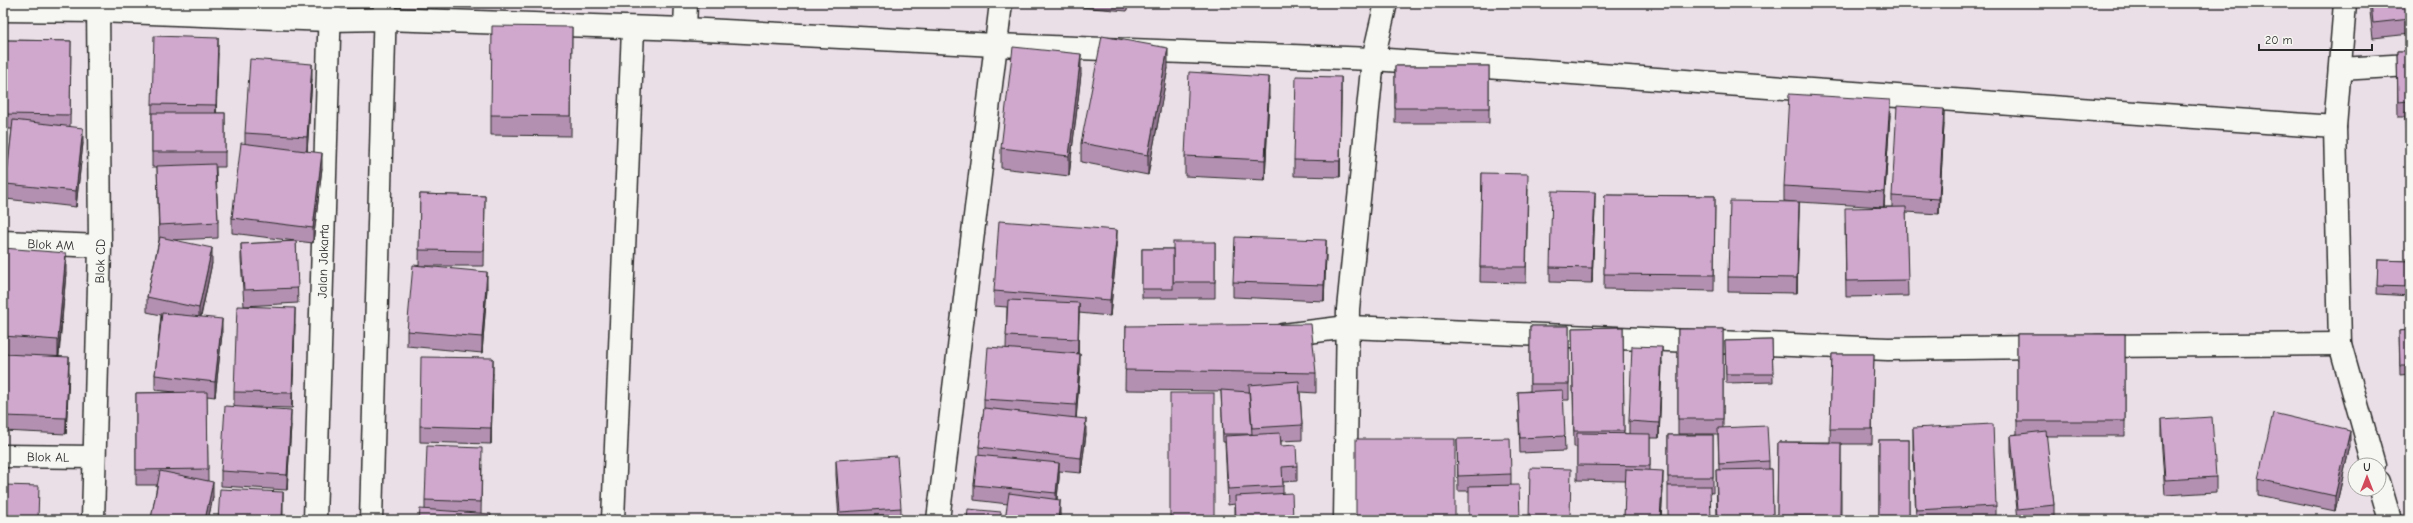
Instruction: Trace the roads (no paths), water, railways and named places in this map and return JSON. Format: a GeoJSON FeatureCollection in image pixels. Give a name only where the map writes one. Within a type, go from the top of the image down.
{"type":"FeatureCollection","features":[{"type":"Feature","properties":{"kind":"street"},"geometry":{"type":"LineString","coordinates":[[685,29],[686,3]]}},
{"type":"Feature","properties":{"kind":"street"},"geometry":{"type":"LineString","coordinates":[[938,520],[1001,3]]}},
{"type":"Feature","properties":{"kind":"street"},"geometry":{"type":"LineString","coordinates":[[1345,520],[1348,327],[1373,59],[1386,3]]}},
{"type":"Feature","properties":{"kind":"street"},"geometry":{"type":"LineString","coordinates":[[2345,3],[2335,127],[2340,344],[2372,457]]}},
{"type":"Feature","properties":{"kind":"street"},"geometry":{"type":"LineString","coordinates":[[3,10],[98,7],[330,12],[385,11],[633,29],[685,29],[995,45],[1373,59],[2335,127]]}},
{"type":"Feature","properties":{"kind":"street","name":"Blok CD"},"geometry":{"type":"LineString","coordinates":[[93,520],[100,246],[98,7]]}},
{"type":"Feature","properties":{"kind":"street"},"geometry":{"type":"LineString","coordinates":[[371,520],[385,11]]}},
{"type":"Feature","properties":{"kind":"street","name":"Jalan Jakarta"},"geometry":{"type":"LineString","coordinates":[[315,520],[330,12]]}},
{"type":"Feature","properties":{"kind":"street"},"geometry":{"type":"LineString","coordinates":[[613,520],[633,29]]}},
{"type":"Feature","properties":{"kind":"street"},"geometry":{"type":"LineString","coordinates":[[2340,69],[2410,65]]}},
{"type":"Feature","properties":{"kind":"street","name":"Blok AM"},"geometry":{"type":"LineString","coordinates":[[3,242],[100,246]]}},
{"type":"Feature","properties":{"kind":"street"},"geometry":{"type":"LineString","coordinates":[[1266,336],[1348,327],[1888,348],[2340,344]]}},
{"type":"Feature","properties":{"kind":"street","name":"Blok AL"},"geometry":{"type":"LineString","coordinates":[[3,456],[94,457]]}},
{"type":"Feature","properties":{"kind":"street"},"geometry":{"type":"LineString","coordinates":[[2383,497],[2390,520]]}}]}
